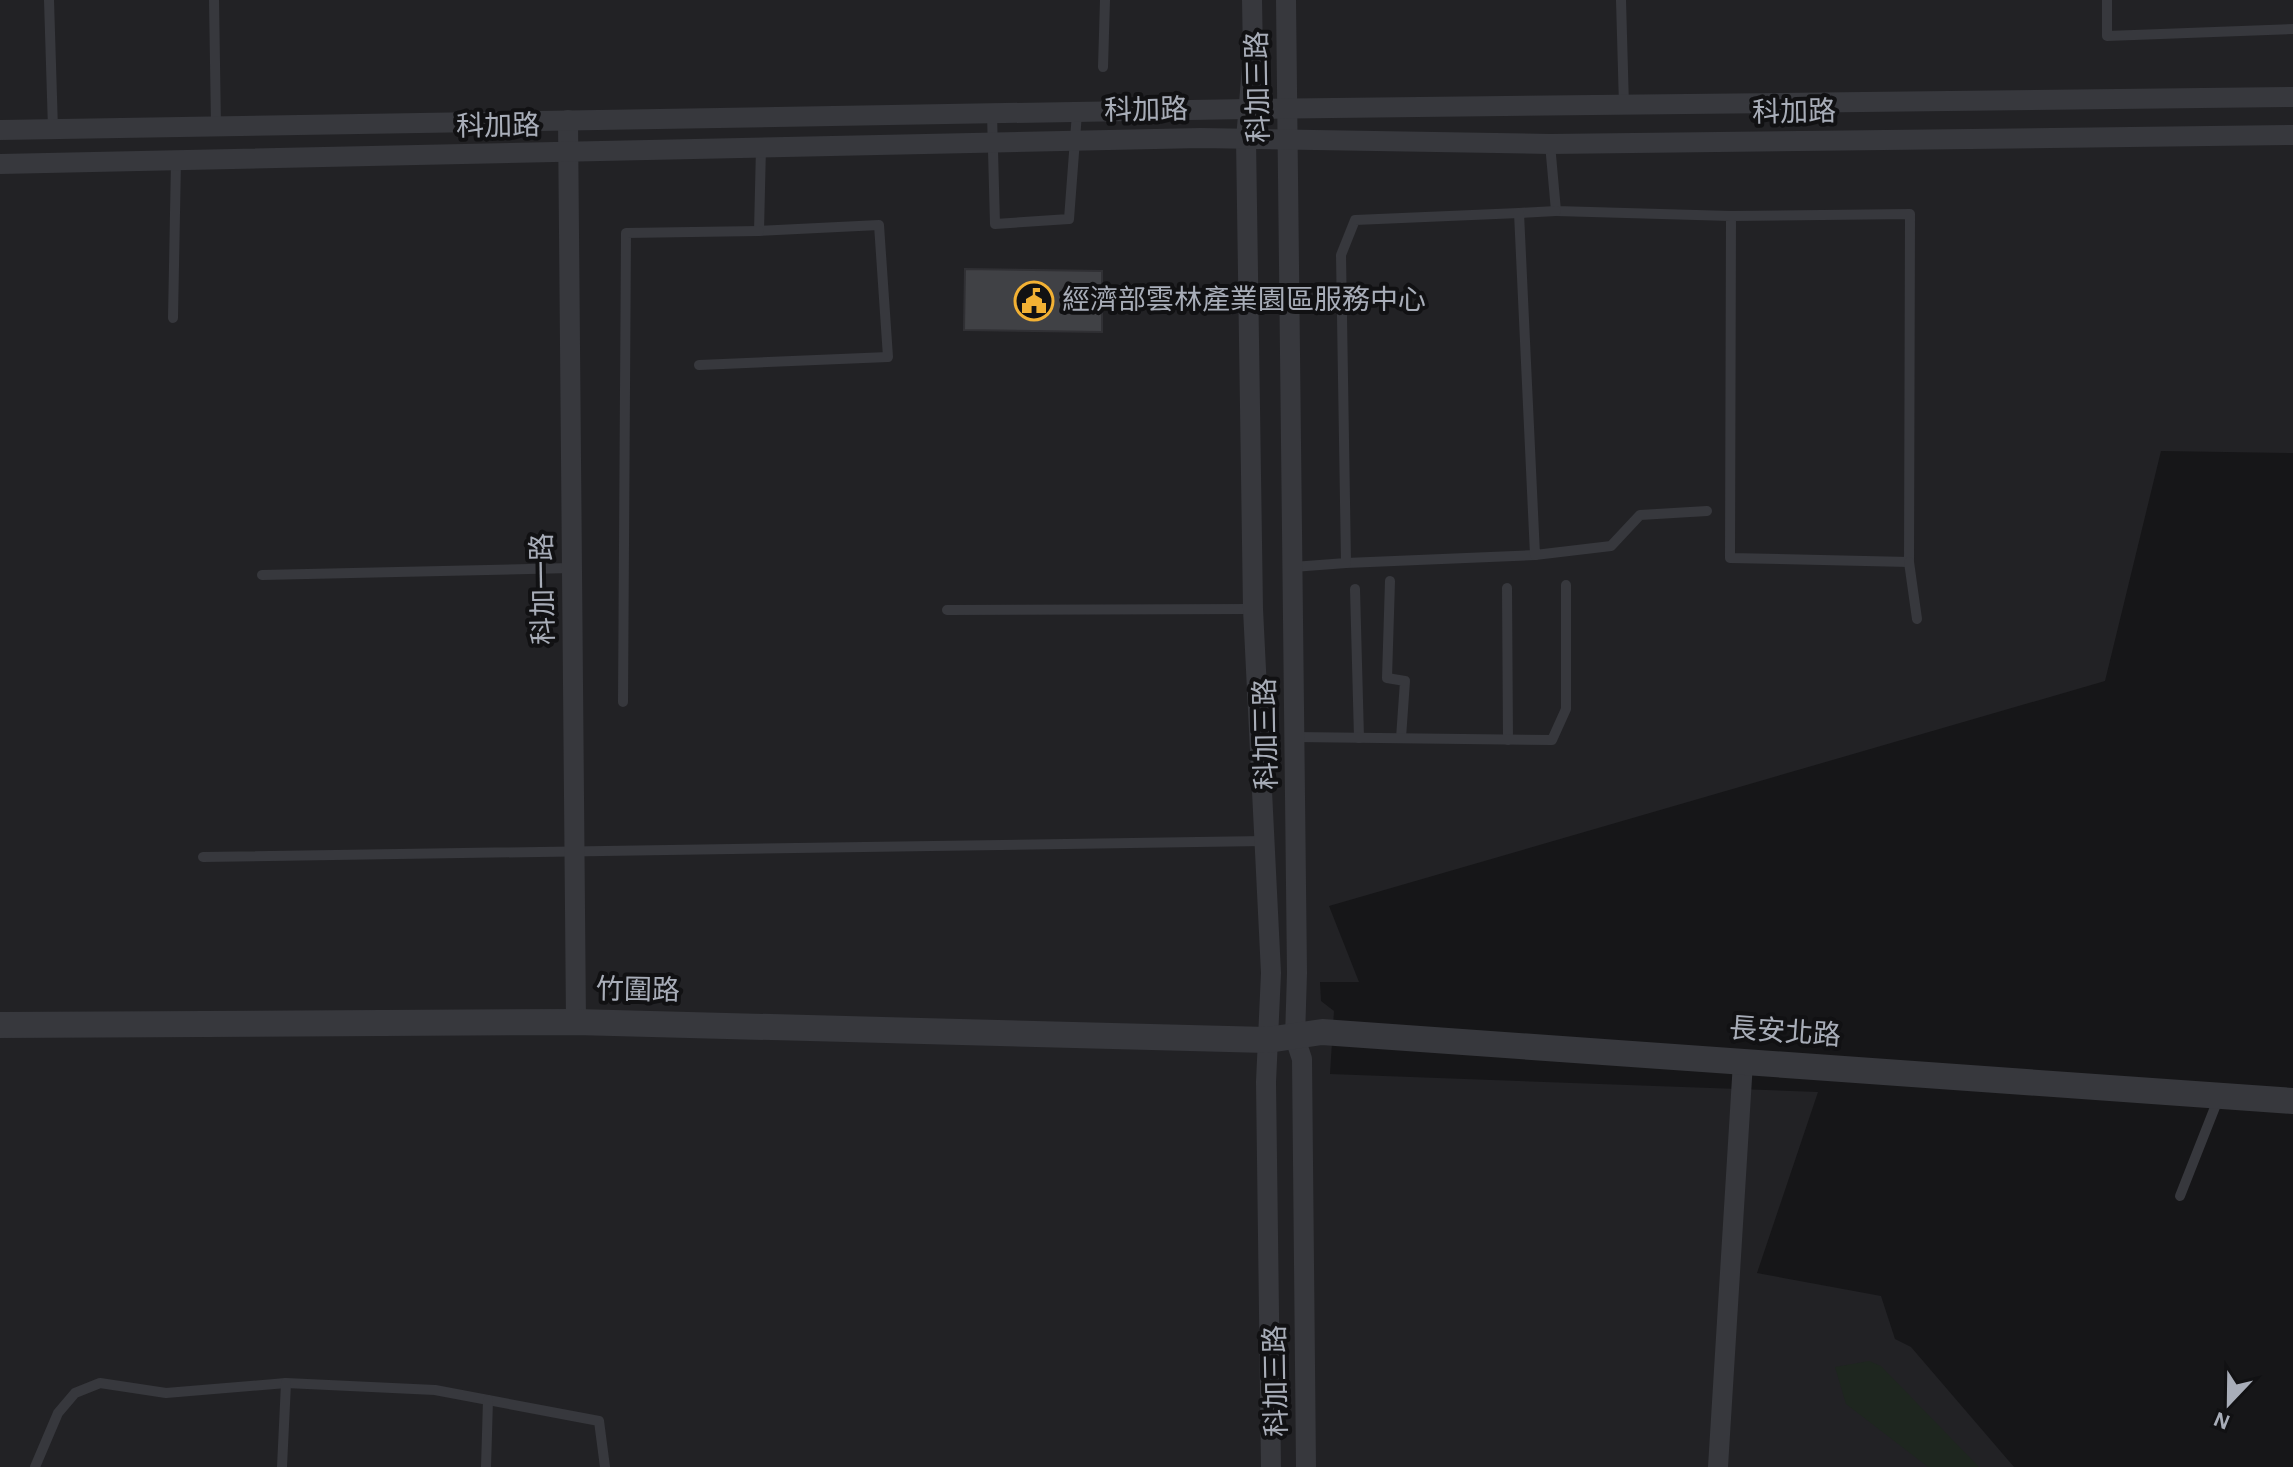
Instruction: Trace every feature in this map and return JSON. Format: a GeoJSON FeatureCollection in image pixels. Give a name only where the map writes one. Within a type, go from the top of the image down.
{"type":"FeatureCollection","features":[{"type":"Feature","properties":{"kind":"street","name":"科加三路"},"geometry":{"type":"LineString","coordinates":[[1252,0],[1246,139],[1253,609],[1271,973],[1278,1038],[1302,1059],[1306,1467]]}},
{"type":"Feature","properties":{"kind":"street","name":"科加三路"},"geometry":{"type":"LineString","coordinates":[[1271,1467],[1278,1038],[1295,737],[1286,0]]}},
{"type":"Feature","properties":{"kind":"street","name":"科加路"},"geometry":{"type":"LineString","coordinates":[[0,130],[1248,109],[2293,97]]}},
{"type":"Feature","properties":{"kind":"street","name":"科加一路"},"geometry":{"type":"LineString","coordinates":[[568,120],[577,853],[576,1022]]}},
{"type":"Feature","properties":{"kind":"street","name":"科加路"},"geometry":{"type":"LineString","coordinates":[[0,164],[1288,138],[1337,143],[1550,144],[2293,135]]}},
{"type":"Feature","properties":{"kind":"street","name":"竹圍路"},"geometry":{"type":"LineString","coordinates":[[0,1025],[576,1022],[1278,1038]]}},
{"type":"Feature","properties":{"kind":"street","name":"長安北路"},"geometry":{"type":"LineString","coordinates":[[1278,1038],[1322,1032],[2293,1101]]}},
{"type":"Feature","properties":{"kind":"street"},"geometry":{"type":"LineString","coordinates":[[1718,1467],[1743,1062]]}},
{"type":"Feature","properties":{"kind":"lane"},"geometry":{"type":"LineString","coordinates":[[49,0],[53,129]]}},
{"type":"Feature","properties":{"kind":"lane"},"geometry":{"type":"LineString","coordinates":[[214,0],[216,126]]}},
{"type":"Feature","properties":{"kind":"lane"},"geometry":{"type":"LineString","coordinates":[[1103,67],[1105,0]]}},
{"type":"Feature","properties":{"kind":"lane"},"geometry":{"type":"LineString","coordinates":[[1621,0],[1624,106]]}},
{"type":"Feature","properties":{"kind":"lane"},"geometry":{"type":"LineString","coordinates":[[2107,0],[2107,36],[2293,29]]}},
{"type":"Feature","properties":{"kind":"lane"},"geometry":{"type":"LineString","coordinates":[[992,114],[995,224],[1069,219],[1077,113]]}},
{"type":"Feature","properties":{"kind":"lane"},"geometry":{"type":"LineString","coordinates":[[1550,144],[1556,211]]}},
{"type":"Feature","properties":{"kind":"lane"},"geometry":{"type":"LineString","coordinates":[[759,231],[761,147]]}},
{"type":"Feature","properties":{"kind":"lane"},"geometry":{"type":"LineString","coordinates":[[173,318],[176,161]]}},
{"type":"Feature","properties":{"kind":"lane"},"geometry":{"type":"LineString","coordinates":[[1346,563],[1341,255],[1355,220],[1556,211],[1731,216],[1910,214],[1909,562],[1917,619]]}},
{"type":"Feature","properties":{"kind":"lane"},"geometry":{"type":"LineString","coordinates":[[1519,213],[1535,555]]}},
{"type":"Feature","properties":{"kind":"lane"},"geometry":{"type":"LineString","coordinates":[[1731,216],[1730,558],[1909,562]]}},
{"type":"Feature","properties":{"kind":"lane"},"geometry":{"type":"LineString","coordinates":[[623,702],[626,233],[879,225],[888,357],[699,365]]}},
{"type":"Feature","properties":{"kind":"lane"},"geometry":{"type":"LineString","coordinates":[[1293,567],[1535,555],[1611,546],[1640,515],[1707,511]]}},
{"type":"Feature","properties":{"kind":"lane"},"geometry":{"type":"LineString","coordinates":[[262,575],[572,568]]}},
{"type":"Feature","properties":{"kind":"lane"},"geometry":{"type":"LineString","coordinates":[[1390,581],[1387,678],[1405,681],[1401,738]]}},
{"type":"Feature","properties":{"kind":"lane"},"geometry":{"type":"LineString","coordinates":[[1295,737],[1552,740],[1566,709],[1566,585]]}},
{"type":"Feature","properties":{"kind":"lane"},"geometry":{"type":"LineString","coordinates":[[1507,588],[1508,740]]}},
{"type":"Feature","properties":{"kind":"lane"},"geometry":{"type":"LineString","coordinates":[[1355,589],[1359,738]]}},
{"type":"Feature","properties":{"kind":"lane"},"geometry":{"type":"LineString","coordinates":[[947,610],[1253,609]]}},
{"type":"Feature","properties":{"kind":"lane"},"geometry":{"type":"LineString","coordinates":[[203,857],[1264,841]]}},
{"type":"Feature","properties":{"kind":"lane"},"geometry":{"type":"LineString","coordinates":[[2180,1196],[2219,1096]]}},
{"type":"Feature","properties":{"kind":"lane"},"geometry":{"type":"LineString","coordinates":[[35,1467],[58,1413],[75,1393],[100,1383],[166,1393],[286,1383],[435,1390],[599,1421],[605,1467]]}},
{"type":"Feature","properties":{"kind":"lane"},"geometry":{"type":"LineString","coordinates":[[282,1467],[286,1383]]}},
{"type":"Feature","properties":{"kind":"lane"},"geometry":{"type":"LineString","coordinates":[[486,1467],[488,1400]]}},
{"type":"Feature","properties":{"kind":"shaded area"},"geometry":{"type":"Polygon","coordinates":[[[0,0],[2293,0],[2293,453],[2161,451],[2105,681],[1329,906],[1359,982],[1320,982],[1321,1001],[1334,1011],[1330,1074],[1818,1092],[1757,1273],[1881,1296],[1895,1339],[1911,1347],[2014,1467],[0,1467],[0,0]]]}},
{"type":"Feature","properties":{"kind":"shaded area"},"geometry":{"type":"Polygon","coordinates":[[[1869,1361],[1881,1366],[1979,1467],[1928,1467],[1846,1404],[1835,1367],[1869,1361]]]}},
{"type":"Feature","properties":{"kind":"building","name":"經濟部雲林產業園區服務中心"},"geometry":{"type":"Polygon","coordinates":[[[965,269],[1102,271],[1102,332],[964,330],[965,269]]]}},
{"type":"Feature","properties":{"kind":"place","name":"經濟部雲林產業園區服務中心"},"geometry":{"type":"Point","coordinates":[1034,301]}}]}
